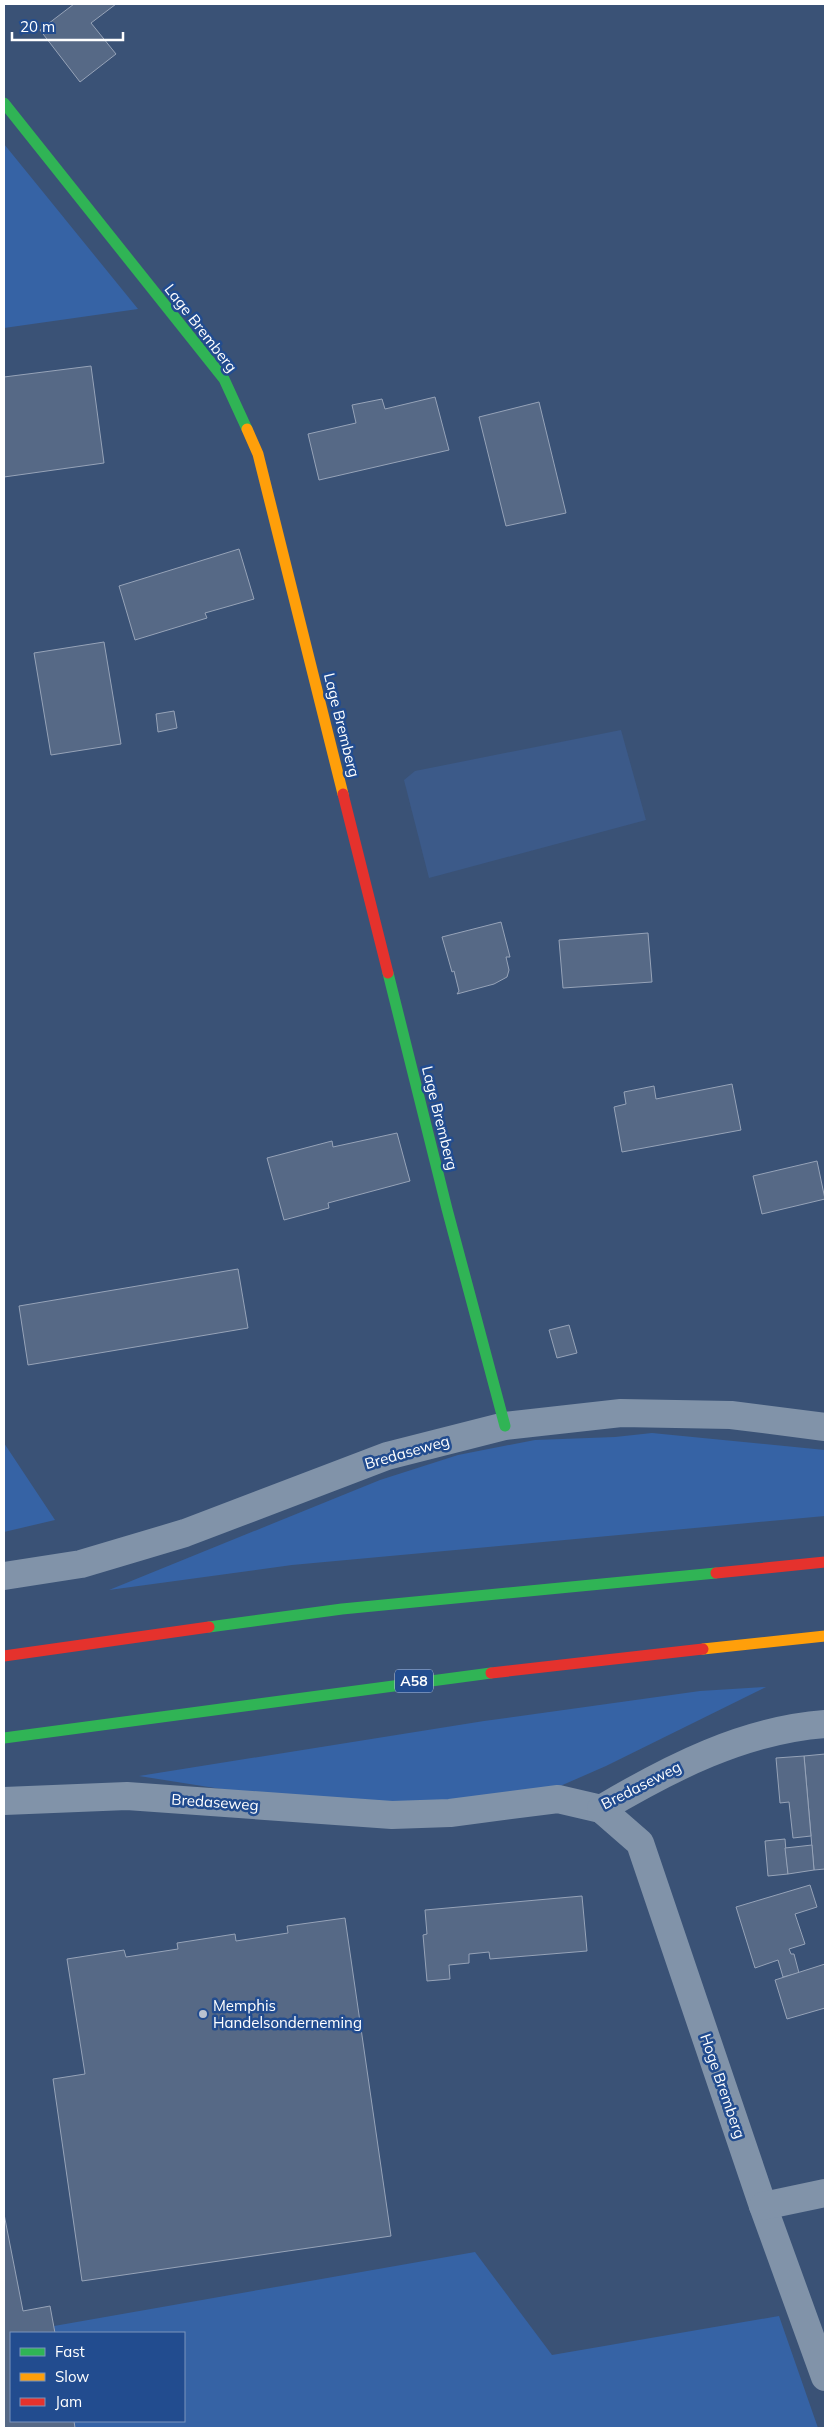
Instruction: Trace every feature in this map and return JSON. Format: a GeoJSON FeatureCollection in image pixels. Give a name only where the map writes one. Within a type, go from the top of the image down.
{"type":"FeatureCollection","features":[{"type":"Feature","properties":{"kind":"main road","name":"Lage Bremberg"},"geometry":{"type":"LineString","coordinates":[[4,103],[224,379],[258,454],[447,1209],[505,1426]]}},
{"type":"Feature","properties":{"kind":"main road"},"geometry":{"type":"LineString","coordinates":[[4,1656],[342,1609],[825,1562]]}},
{"type":"Feature","properties":{"kind":"main road","name":"A58"},"geometry":{"type":"LineString","coordinates":[[4,1738],[442,1678],[825,1636]]}},
{"type":"Feature","properties":{"kind":"street","name":"Bredaseweg"},"geometry":{"type":"LineString","coordinates":[[4,1576],[81,1564],[176,1535],[387,1456],[505,1426],[621,1413],[731,1415],[825,1427]]}},
{"type":"Feature","properties":{"kind":"street","name":"Bredaseweg"},"geometry":{"type":"LineString","coordinates":[[4,1801],[127,1796],[392,1815],[450,1813],[558,1799],[601,1809],[655,1777],[722,1747],[800,1726],[825,1724]]}},
{"type":"Feature","properties":{"kind":"street","name":"Hoge Bremberg"},"geometry":{"type":"LineString","coordinates":[[601,1809],[640,1843],[763,2206],[825,2377]]}},
{"type":"Feature","properties":{"kind":"street"},"geometry":{"type":"LineString","coordinates":[[763,2206],[825,2193]]}},
{"type":"Feature","properties":{"kind":"shaded area"},"geometry":{"type":"Polygon","coordinates":[[[4,144],[138,309],[4,328],[4,144]]]}},
{"type":"Feature","properties":{"kind":"shaded area"},"geometry":{"type":"Polygon","coordinates":[[[621,730],[646,820],[429,878],[404,780],[415,771],[621,730]]]}},
{"type":"Feature","properties":{"kind":"shaded area"},"geometry":{"type":"Polygon","coordinates":[[[652,1433],[825,1450],[825,1516],[292,1565],[109,1590],[380,1480],[458,1455],[535,1440],[615,1437],[652,1433]]]}},
{"type":"Feature","properties":{"kind":"shaded area"},"geometry":{"type":"Polygon","coordinates":[[[4,1443],[55,1520],[4,1532],[4,1443]]]}},
{"type":"Feature","properties":{"kind":"shaded area"},"geometry":{"type":"Polygon","coordinates":[[[766,1687],[606,1766],[519,1804],[304,1802],[139,1776],[484,1721],[700,1691],[766,1687]]]}},
{"type":"Feature","properties":{"kind":"shaded area"},"geometry":{"type":"Polygon","coordinates":[[[475,2252],[552,2355],[779,2316],[818,2428],[72,2428],[70,2422],[185,2422],[185,2332],[55,2332],[54,2326],[475,2252]]]}},
{"type":"Feature","properties":{"kind":"building"},"geometry":{"type":"Polygon","coordinates":[[[74,4],[116,4],[91,23],[116,54],[80,82],[40,30],[74,4]]]}},
{"type":"Feature","properties":{"kind":"building"},"geometry":{"type":"Polygon","coordinates":[[[91,366],[104,463],[4,477],[4,377],[91,366]]]}},
{"type":"Feature","properties":{"kind":"building"},"geometry":{"type":"Polygon","coordinates":[[[435,397],[449,450],[319,480],[308,434],[356,423],[352,405],[382,399],[385,409],[435,397]]]}},
{"type":"Feature","properties":{"kind":"building"},"geometry":{"type":"Polygon","coordinates":[[[539,402],[566,513],[506,526],[479,417],[539,402]]]}},
{"type":"Feature","properties":{"kind":"building"},"geometry":{"type":"Polygon","coordinates":[[[239,549],[254,599],[205,613],[207,618],[135,640],[119,586],[239,549]]]}},
{"type":"Feature","properties":{"kind":"building"},"geometry":{"type":"Polygon","coordinates":[[[104,642],[121,744],[51,755],[34,653],[104,642]]]}},
{"type":"Feature","properties":{"kind":"building"},"geometry":{"type":"Polygon","coordinates":[[[174,711],[177,728],[158,732],[156,714],[174,711]]]}},
{"type":"Feature","properties":{"kind":"building"},"geometry":{"type":"Polygon","coordinates":[[[501,922],[510,957],[506,957],[509,970],[507,977],[494,984],[457,994],[459,991],[454,971],[452,972],[442,937],[501,922]]]}},
{"type":"Feature","properties":{"kind":"building"},"geometry":{"type":"Polygon","coordinates":[[[648,933],[652,982],[563,988],[559,940],[648,933]]]}},
{"type":"Feature","properties":{"kind":"building"},"geometry":{"type":"Polygon","coordinates":[[[732,1084],[741,1130],[622,1152],[614,1107],[626,1104],[624,1092],[654,1086],[656,1099],[732,1084]]]}},
{"type":"Feature","properties":{"kind":"building"},"geometry":{"type":"Polygon","coordinates":[[[397,1133],[410,1181],[328,1203],[329,1208],[284,1220],[267,1158],[332,1141],[333,1147],[397,1133]]]}},
{"type":"Feature","properties":{"kind":"building"},"geometry":{"type":"Polygon","coordinates":[[[817,1161],[825,1199],[762,1214],[753,1176],[817,1161]]]}},
{"type":"Feature","properties":{"kind":"building"},"geometry":{"type":"Polygon","coordinates":[[[238,1269],[248,1328],[28,1365],[19,1306],[238,1269]]]}},
{"type":"Feature","properties":{"kind":"building"},"geometry":{"type":"Polygon","coordinates":[[[569,1325],[577,1353],[557,1358],[549,1330],[569,1325]]]}},
{"type":"Feature","properties":{"kind":"building"},"geometry":{"type":"Polygon","coordinates":[[[825,1754],[825,1869],[814,1870],[804,1756],[825,1754]]]}},
{"type":"Feature","properties":{"kind":"building"},"geometry":{"type":"Polygon","coordinates":[[[804,1756],[811,1836],[793,1838],[789,1802],[780,1803],[776,1758],[804,1756]]]}},
{"type":"Feature","properties":{"kind":"building"},"geometry":{"type":"Polygon","coordinates":[[[785,1839],[788,1874],[768,1876],[765,1841],[785,1839]]]}},
{"type":"Feature","properties":{"kind":"building"},"geometry":{"type":"Polygon","coordinates":[[[812,1845],[814,1870],[788,1874],[785,1848],[812,1845]]]}},
{"type":"Feature","properties":{"kind":"building"},"geometry":{"type":"Polygon","coordinates":[[[810,1885],[817,1907],[795,1914],[805,1944],[789,1949],[791,1954],[794,1954],[799,1973],[783,1977],[778,1960],[755,1968],[736,1907],[810,1885]]]}},
{"type":"Feature","properties":{"kind":"building"},"geometry":{"type":"Polygon","coordinates":[[[582,1896],[587,1951],[490,1959],[489,1952],[469,1954],[469,1963],[449,1965],[450,1979],[427,1981],[423,1935],[427,1934],[425,1910],[582,1896]]]}},
{"type":"Feature","properties":{"kind":"building"},"geometry":{"type":"Polygon","coordinates":[[[345,1918],[391,2236],[82,2281],[53,2079],[85,2074],[67,1959],[124,1950],[126,1957],[178,1949],[177,1943],[235,1934],[236,1941],[288,1933],[287,1926],[345,1918]]]}},
{"type":"Feature","properties":{"kind":"building"},"geometry":{"type":"Polygon","coordinates":[[[825,1964],[825,2008],[787,2019],[775,1980],[825,1964]]]}},
{"type":"Feature","properties":{"kind":"building"},"geometry":{"type":"Polygon","coordinates":[[[4,2214],[23,2311],[50,2306],[55,2332],[10,2332],[10,2422],[74,2422],[75,2428],[4,2428],[4,2214]]]}},
{"type":"Feature","properties":{"kind":"traffic: fast"},"geometry":{"type":"LineString","coordinates":[[4,103],[224,379],[247,429]]}},
{"type":"Feature","properties":{"kind":"traffic: fast"},"geometry":{"type":"LineString","coordinates":[[388,973],[447,1209],[505,1426]]}},
{"type":"Feature","properties":{"kind":"traffic: fast"},"geometry":{"type":"LineString","coordinates":[[209,1627],[342,1609],[716,1573]]}},
{"type":"Feature","properties":{"kind":"traffic: fast"},"geometry":{"type":"LineString","coordinates":[[4,1738],[491,1673]]}},
{"type":"Feature","properties":{"kind":"traffic: slow"},"geometry":{"type":"LineString","coordinates":[[247,429],[258,454],[343,794]]}},
{"type":"Feature","properties":{"kind":"traffic: slow"},"geometry":{"type":"LineString","coordinates":[[703,1649],[825,1636]]}},
{"type":"Feature","properties":{"kind":"traffic: jam"},"geometry":{"type":"LineString","coordinates":[[343,794],[388,973]]}},
{"type":"Feature","properties":{"kind":"traffic: jam"},"geometry":{"type":"LineString","coordinates":[[716,1573],[825,1562]]}},
{"type":"Feature","properties":{"kind":"traffic: jam"},"geometry":{"type":"LineString","coordinates":[[4,1656],[209,1627]]}},
{"type":"Feature","properties":{"kind":"traffic: jam"},"geometry":{"type":"LineString","coordinates":[[491,1673],[703,1649]]}},
{"type":"Feature","properties":{"kind":"place","name":"Memphis Handelsonderneming"},"geometry":{"type":"Point","coordinates":[203,2014]}}]}
